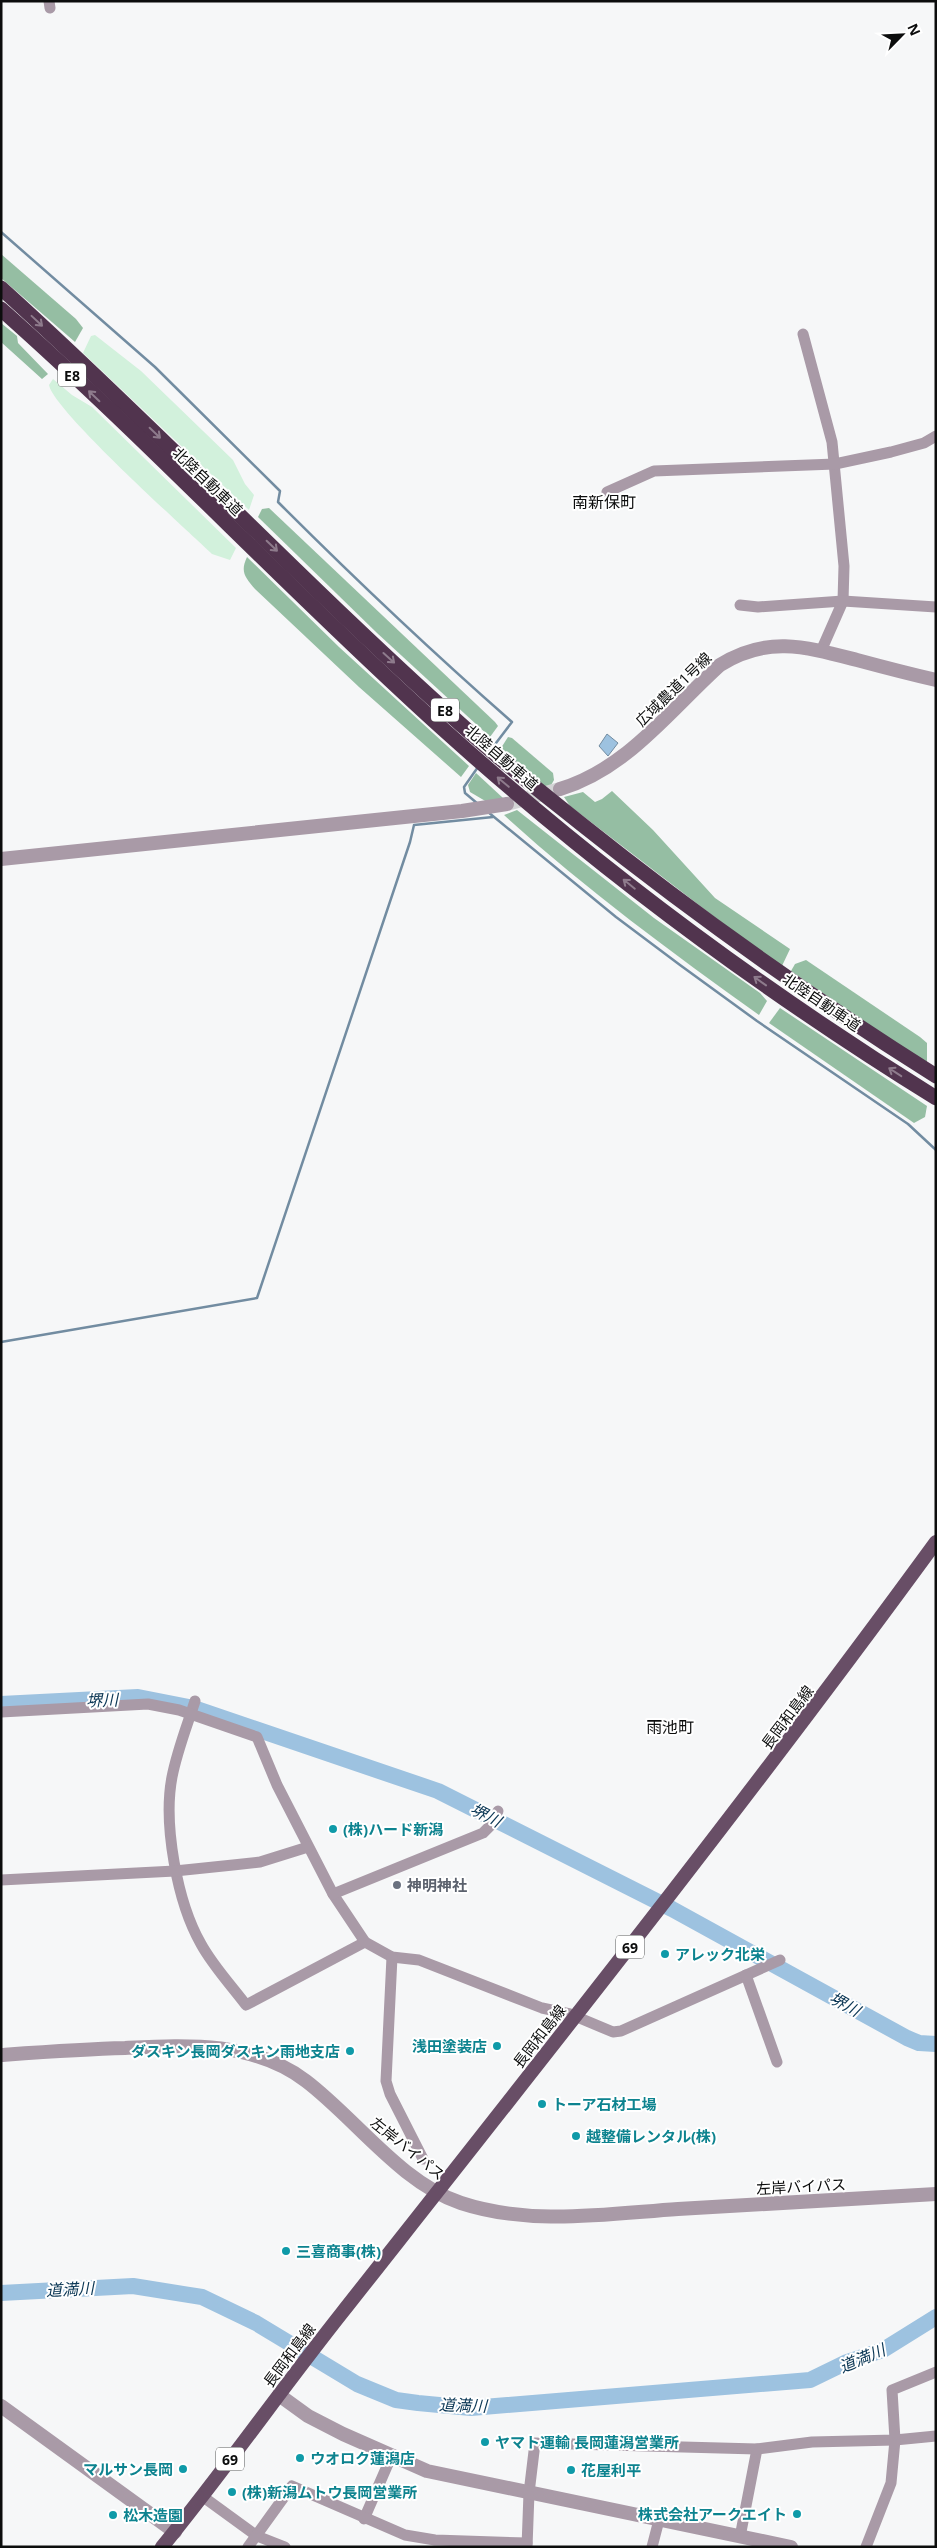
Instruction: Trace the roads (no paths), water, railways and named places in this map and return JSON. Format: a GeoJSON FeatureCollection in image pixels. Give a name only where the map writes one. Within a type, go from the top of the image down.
{"type":"FeatureCollection","features":[{"type":"Feature","properties":{"kind":"highway","name":"北陸自動車道"},"geometry":{"type":"LineString","coordinates":[[1,288],[137,415],[352,624],[518,774],[653,882],[839,1014],[936,1076]]}},
{"type":"Feature","properties":{"kind":"highway","name":"北陸自動車道"},"geometry":{"type":"LineString","coordinates":[[1,309],[103,404],[320,615],[503,782],[563,832],[694,934],[766,986],[936,1098]]}},
{"type":"Feature","properties":{"kind":"main road","name":"長岡和島線"},"geometry":{"type":"LineString","coordinates":[[162,2547],[279,2395],[296,2370],[437,2193],[761,1778],[936,1542]]}},
{"type":"Feature","properties":{"kind":"street"},"geometry":{"type":"LineString","coordinates":[[803,334],[832,442],[844,566],[843,601],[821,650]]}},
{"type":"Feature","properties":{"kind":"street"},"geometry":{"type":"LineString","coordinates":[[607,492],[654,471],[835,464],[892,452],[924,443],[936,436]]}},
{"type":"Feature","properties":{"kind":"street"},"geometry":{"type":"LineString","coordinates":[[740,605],[758,607],[843,601],[936,607]]}},
{"type":"Feature","properties":{"kind":"street","name":"広域農道1号線"},"geometry":{"type":"LineString","coordinates":[[560,789],[601,772],[625,756],[720,665],[737,654],[756,648],[800,646],[936,680]]}},
{"type":"Feature","properties":{"kind":"street"},"geometry":{"type":"LineString","coordinates":[[1,859],[462,811],[507,804]]}},
{"type":"Feature","properties":{"kind":"street"},"geometry":{"type":"LineString","coordinates":[[195,1701],[172,1777],[170,1799],[175,1871],[199,1942],[219,1971],[246,2005],[365,1942]]}},
{"type":"Feature","properties":{"kind":"street"},"geometry":{"type":"LineString","coordinates":[[1,1712],[138,1703],[164,1706],[257,1737],[277,1785],[308,1848],[353,1929],[365,1942],[392,1957],[419,1960],[542,2008],[574,2016],[613,2032],[621,2031],[780,1960]]}},
{"type":"Feature","properties":{"kind":"street"},"geometry":{"type":"LineString","coordinates":[[333,1894],[483,1833],[493,1823],[498,1812]]}},
{"type":"Feature","properties":{"kind":"street"},"geometry":{"type":"LineString","coordinates":[[1,1880],[175,1871],[260,1862],[308,1848]]}},
{"type":"Feature","properties":{"kind":"street"},"geometry":{"type":"LineString","coordinates":[[392,1957],[386,2081],[390,2094],[422,2159]]}},
{"type":"Feature","properties":{"kind":"street"},"geometry":{"type":"LineString","coordinates":[[746,1975],[777,2062]]}},
{"type":"Feature","properties":{"kind":"street","name":"左岸バイパス"},"geometry":{"type":"LineString","coordinates":[[1,2055],[179,2045],[225,2048],[263,2058],[306,2081],[380,2148],[437,2193],[490,2210],[517,2216],[543,2217],[936,2194]]}},
{"type":"Feature","properties":{"kind":"street"},"geometry":{"type":"LineString","coordinates":[[866,2547],[891,2483],[895,2440],[892,2390],[936,2372]]}},
{"type":"Feature","properties":{"kind":"street"},"geometry":{"type":"LineString","coordinates":[[279,2395],[308,2416],[391,2457],[427,2471],[791,2547]]}},
{"type":"Feature","properties":{"kind":"street"},"geometry":{"type":"LineString","coordinates":[[1,2406],[175,2532]]}},
{"type":"Feature","properties":{"kind":"street"},"geometry":{"type":"LineString","coordinates":[[248,2547],[292,2486],[405,2535],[435,2540],[527,2545],[529,2493],[535,2443],[757,2449],[812,2442],[895,2440],[936,2436]]}},
{"type":"Feature","properties":{"kind":"street"},"geometry":{"type":"LineString","coordinates":[[740,2537],[757,2449]]}},
{"type":"Feature","properties":{"kind":"street"},"geometry":{"type":"LineString","coordinates":[[364,2518],[391,2457]]}},
{"type":"Feature","properties":{"kind":"street"},"geometry":{"type":"LineString","coordinates":[[202,2496],[257,2536],[285,2547]]}},
{"type":"Feature","properties":{"kind":"street"},"geometry":{"type":"LineString","coordinates":[[652,2547],[659,2520]]}},
{"type":"Feature","properties":{"kind":"water"},"geometry":{"type":"Polygon","coordinates":[[[607,734],[618,743],[608,756],[599,746],[607,734]]]}},
{"type":"Feature","properties":{"kind":"waterway"},"geometry":{"type":"LineString","coordinates":[[1,232],[155,367],[280,491],[278,502],[393,614],[512,722],[493,747]]}},
{"type":"Feature","properties":{"kind":"waterway"},"geometry":{"type":"LineString","coordinates":[[478,767],[464,787],[465,793],[478,804]]}},
{"type":"Feature","properties":{"kind":"waterway"},"geometry":{"type":"LineString","coordinates":[[488,812],[616,917],[757,1021],[908,1124],[936,1150]]}},
{"type":"Feature","properties":{"kind":"waterway"},"geometry":{"type":"LineString","coordinates":[[1,1342],[257,1298],[410,842],[414,825],[493,817]]}},
{"type":"Feature","properties":{"kind":"waterway","name":"堺川"},"geometry":{"type":"LineString","coordinates":[[1,1704],[138,1697],[194,1708],[438,1791],[672,1909],[907,2038],[919,2043],[936,2044]]}},
{"type":"Feature","properties":{"kind":"waterway","name":"道満川"},"geometry":{"type":"LineString","coordinates":[[1,2293],[133,2286],[202,2297],[256,2323],[357,2384],[396,2400],[471,2408],[810,2380],[847,2362],[883,2350],[936,2317]]}},
{"type":"Feature","properties":{"kind":"tunnel"},"geometry":{"type":"LineString","coordinates":[[507,804],[560,789]]}},
{"type":"Feature","properties":{"kind":"place","name":"(株)ハード新潟"},"geometry":{"type":"Point","coordinates":[333,1829]}},
{"type":"Feature","properties":{"kind":"place","name":"神明神社"},"geometry":{"type":"Point","coordinates":[397,1885]}},
{"type":"Feature","properties":{"kind":"place","name":"アレック北栄"},"geometry":{"type":"Point","coordinates":[665,1954]}},
{"type":"Feature","properties":{"kind":"place","name":"浅田塗装店"},"geometry":{"type":"Point","coordinates":[497,2046]}},
{"type":"Feature","properties":{"kind":"place","name":"ダスキン長岡ダスキン雨地支店"},"geometry":{"type":"Point","coordinates":[350,2051]}},
{"type":"Feature","properties":{"kind":"place","name":"トーア石材工場"},"geometry":{"type":"Point","coordinates":[542,2104]}},
{"type":"Feature","properties":{"kind":"place","name":"越整備レンタル(株)"},"geometry":{"type":"Point","coordinates":[576,2136]}},
{"type":"Feature","properties":{"kind":"place","name":"三喜商事(株)"},"geometry":{"type":"Point","coordinates":[286,2251]}},
{"type":"Feature","properties":{"kind":"place","name":"ヤマト運輸 長岡蓮潟営業所"},"geometry":{"type":"Point","coordinates":[485,2442]}},
{"type":"Feature","properties":{"kind":"place","name":"ウオロク蓮潟店"},"geometry":{"type":"Point","coordinates":[300,2458]}},
{"type":"Feature","properties":{"kind":"place","name":"マルサン長岡"},"geometry":{"type":"Point","coordinates":[183,2469]}},
{"type":"Feature","properties":{"kind":"place","name":"花屋利平"},"geometry":{"type":"Point","coordinates":[571,2470]}},
{"type":"Feature","properties":{"kind":"place","name":"(株)新潟ムトウ長岡営業所"},"geometry":{"type":"Point","coordinates":[232,2492]}},
{"type":"Feature","properties":{"kind":"place","name":"株式会社アークエイト"},"geometry":{"type":"Point","coordinates":[797,2514]}},
{"type":"Feature","properties":{"kind":"place","name":"松木造園"},"geometry":{"type":"Point","coordinates":[113,2515]}},
{"type":"Feature","properties":{"kind":"district","name":"南新保町"},"geometry":{"type":"Point","coordinates":[604,502]}},
{"type":"Feature","properties":{"kind":"district","name":"雨池町"},"geometry":{"type":"Point","coordinates":[670,1727]}}]}
